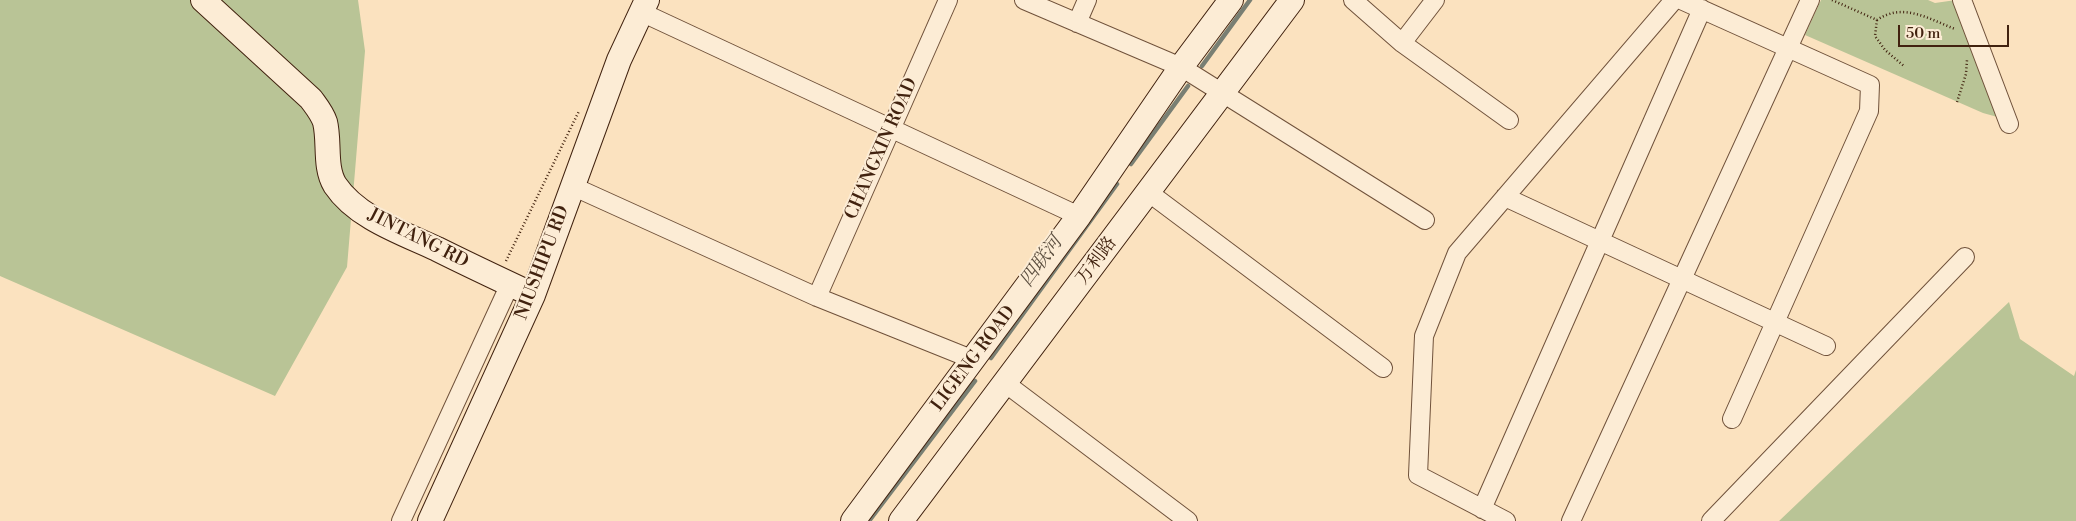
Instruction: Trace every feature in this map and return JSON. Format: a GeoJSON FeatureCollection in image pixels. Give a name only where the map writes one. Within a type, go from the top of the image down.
{"type":"FeatureCollection","features":[{"type":"Feature","properties":{"kind":"street","name":"JINTANG RD"},"geometry":{"type":"LineString","coordinates":[[203,0],[311,99],[319,109],[327,133],[330,173],[344,196],[359,209],[387,225],[507,276],[533,295]]}},
{"type":"Feature","properties":{"kind":"street","name":"CHANGXIN ROAD"},"geometry":{"type":"LineString","coordinates":[[817,297],[948,0]]}},
{"type":"Feature","properties":{"kind":"street"},"geometry":{"type":"LineString","coordinates":[[1024,0],[1181,67],[1425,220]]}},
{"type":"Feature","properties":{"kind":"street"},"geometry":{"type":"LineString","coordinates":[[1077,23],[1087,0]]}},
{"type":"Feature","properties":{"kind":"street","name":"LIGENG ROAD"},"geometry":{"type":"LineString","coordinates":[[853,521],[1115,167],[1181,67],[1231,0]]}},
{"type":"Feature","properties":{"kind":"street","name":"万利路"},"geometry":{"type":"LineString","coordinates":[[901,521],[1292,0]]}},
{"type":"Feature","properties":{"kind":"street"},"geometry":{"type":"LineString","coordinates":[[1353,0],[1402,43],[1509,120]]}},
{"type":"Feature","properties":{"kind":"street"},"geometry":{"type":"LineString","coordinates":[[1402,43],[1435,0]]}},
{"type":"Feature","properties":{"kind":"street"},"geometry":{"type":"LineString","coordinates":[[1506,521],[1418,474],[1424,336],[1457,254],[1674,0]]}},
{"type":"Feature","properties":{"kind":"street"},"geometry":{"type":"LineString","coordinates":[[1681,0],[1870,85],[1869,111],[1732,419]]}},
{"type":"Feature","properties":{"kind":"street"},"geometry":{"type":"LineString","coordinates":[[1571,521],[1810,0]]}},
{"type":"Feature","properties":{"kind":"street"},"geometry":{"type":"LineString","coordinates":[[1962,0],[2009,124]]}},
{"type":"Feature","properties":{"kind":"street"},"geometry":{"type":"LineString","coordinates":[[644,6],[890,129],[1079,216]]}},
{"type":"Feature","properties":{"kind":"street","name":"NIUSHIPU RD"},"geometry":{"type":"LineString","coordinates":[[430,521],[533,295],[619,60],[644,6]]}},
{"type":"Feature","properties":{"kind":"street"},"geometry":{"type":"LineString","coordinates":[[1482,509],[1702,9]]}},
{"type":"Feature","properties":{"kind":"street"},"geometry":{"type":"LineString","coordinates":[[572,186],[817,297],[974,360]]}},
{"type":"Feature","properties":{"kind":"street"},"geometry":{"type":"LineString","coordinates":[[1148,192],[1382,368]]}},
{"type":"Feature","properties":{"kind":"street"},"geometry":{"type":"LineString","coordinates":[[1505,197],[1826,346]]}},
{"type":"Feature","properties":{"kind":"street"},"geometry":{"type":"LineString","coordinates":[[1711,521],[1965,258]]}},
{"type":"Feature","properties":{"kind":"street"},"geometry":{"type":"LineString","coordinates":[[401,521],[507,276]]}},
{"type":"Feature","properties":{"kind":"street"},"geometry":{"type":"LineString","coordinates":[[1005,383],[1188,521]]}},
{"type":"Feature","properties":{"kind":"path"},"geometry":{"type":"LineString","coordinates":[[1832,0],[1877,20]]}},
{"type":"Feature","properties":{"kind":"path"},"geometry":{"type":"LineString","coordinates":[[1904,66],[1884,50],[1875,36],[1877,20],[1886,14],[1908,11],[1960,30]]}},
{"type":"Feature","properties":{"kind":"path"},"geometry":{"type":"LineString","coordinates":[[1957,102],[1966,74],[1968,57]]}},
{"type":"Feature","properties":{"kind":"path"},"geometry":{"type":"LineString","coordinates":[[507,276],[580,107]]}},
{"type":"Feature","properties":{"kind":"green space"},"geometry":{"type":"Polygon","coordinates":[[[0,0],[358,0],[365,51],[347,267],[275,396],[0,276],[0,0]]]}},
{"type":"Feature","properties":{"kind":"green space"},"geometry":{"type":"Polygon","coordinates":[[[1821,0],[1928,0],[1935,3],[1956,0],[2001,118],[1983,113],[1805,35],[1821,0]]]}},
{"type":"Feature","properties":{"kind":"green space"},"geometry":{"type":"Polygon","coordinates":[[[2009,302],[2020,339],[2074,376],[2076,370],[2076,521],[1779,521],[2009,302]]]}},
{"type":"Feature","properties":{"kind":"waterway","name":"四联河"},"geometry":{"type":"LineString","coordinates":[[1202,66],[1250,0]]}},
{"type":"Feature","properties":{"kind":"waterway","name":"四联河"},"geometry":{"type":"LineString","coordinates":[[1131,164],[1188,86]]}},
{"type":"Feature","properties":{"kind":"waterway","name":"四联河"},"geometry":{"type":"LineString","coordinates":[[991,358],[1117,184]]}},
{"type":"Feature","properties":{"kind":"waterway","name":"四联河"},"geometry":{"type":"LineString","coordinates":[[869,521],[975,381]]}}]}
